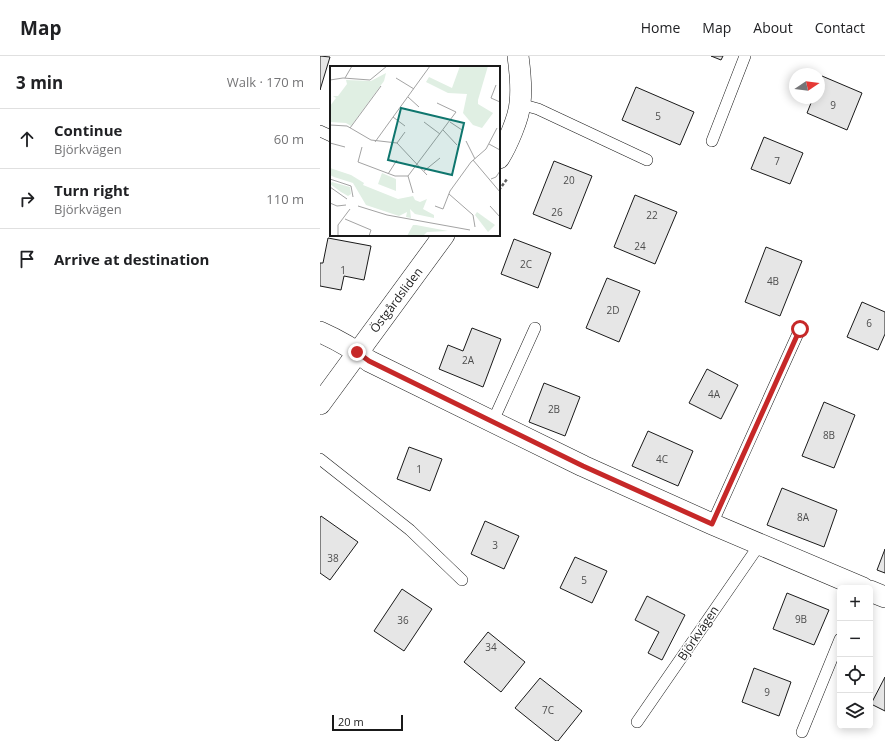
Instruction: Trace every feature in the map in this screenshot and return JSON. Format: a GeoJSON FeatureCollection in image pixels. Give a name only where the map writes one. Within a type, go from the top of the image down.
{"type":"FeatureCollection","features":[{"type":"Feature","properties":{"kind":"street"},"geometry":{"type":"LineString","coordinates":[[500,156],[513,129],[520,104],[520,74],[518,56]]}},
{"type":"Feature","properties":{"kind":"street","name":"Östgårdsliden"},"geometry":{"type":"LineString","coordinates":[[320,404],[443,236]]}},
{"type":"Feature","properties":{"kind":"street"},"geometry":{"type":"LineString","coordinates":[[320,332],[339,340],[369,361],[583,466],[712,524],[855,585]]}},
{"type":"Feature","properties":{"kind":"street"},"geometry":{"type":"LineString","coordinates":[[873,592],[885,597]]}},
{"type":"Feature","properties":{"kind":"lane"},"geometry":{"type":"LineString","coordinates":[[712,141],[745,56]]}},
{"type":"Feature","properties":{"kind":"lane"},"geometry":{"type":"LineString","coordinates":[[520,104],[538,109],[647,160]]}},
{"type":"Feature","properties":{"kind":"lane"},"geometry":{"type":"LineString","coordinates":[[320,131],[330,136]]}},
{"type":"Feature","properties":{"kind":"lane"},"geometry":{"type":"LineString","coordinates":[[493,421],[535,328]]}},
{"type":"Feature","properties":{"kind":"lane"},"geometry":{"type":"LineString","coordinates":[[712,524],[800,329]]}},
{"type":"Feature","properties":{"kind":"lane"},"geometry":{"type":"LineString","coordinates":[[320,459],[410,530],[462,580]]}},
{"type":"Feature","properties":{"kind":"lane","name":"Björkvägen"},"geometry":{"type":"LineString","coordinates":[[637,722],[760,544]]}},
{"type":"Feature","properties":{"kind":"lane"},"geometry":{"type":"LineString","coordinates":[[802,732],[837,646]]}},
{"type":"Feature","properties":{"kind":"building"},"geometry":{"type":"Polygon","coordinates":[[[320,56],[330,57],[320,90],[320,56]]]}},
{"type":"Feature","properties":{"kind":"building"},"geometry":{"type":"Polygon","coordinates":[[[711,56],[723,56],[721,60],[711,56]]]}},
{"type":"Feature","properties":{"kind":"building"},"geometry":{"type":"Polygon","coordinates":[[[825,77],[862,93],[847,130],[807,113],[811,104],[825,104],[825,77]]]}},
{"type":"Feature","properties":{"kind":"building"},"geometry":{"type":"Polygon","coordinates":[[[636,87],[694,112],[680,145],[622,120],[636,87]]]}},
{"type":"Feature","properties":{"kind":"building"},"geometry":{"type":"Polygon","coordinates":[[[764,137],[803,153],[790,184],[751,169],[764,137]]]}},
{"type":"Feature","properties":{"kind":"building"},"geometry":{"type":"Polygon","coordinates":[[[554,161],[592,176],[571,229],[533,214],[554,161]]]}},
{"type":"Feature","properties":{"kind":"building"},"geometry":{"type":"Polygon","coordinates":[[[635,195],[677,212],[655,264],[614,247],[635,195]]]}},
{"type":"Feature","properties":{"kind":"building"},"geometry":{"type":"Polygon","coordinates":[[[328,238],[371,246],[364,280],[344,276],[341,290],[320,286],[320,263],[323,263],[328,238]]]}},
{"type":"Feature","properties":{"kind":"building"},"geometry":{"type":"Polygon","coordinates":[[[514,239],[551,253],[538,288],[501,274],[514,239]]]}},
{"type":"Feature","properties":{"kind":"building"},"geometry":{"type":"Polygon","coordinates":[[[766,247],[802,261],[780,316],[745,302],[766,247]]]}},
{"type":"Feature","properties":{"kind":"building"},"geometry":{"type":"Polygon","coordinates":[[[607,278],[640,291],[619,342],[586,328],[607,278]]]}},
{"type":"Feature","properties":{"kind":"building"},"geometry":{"type":"Polygon","coordinates":[[[862,302],[885,312],[885,334],[878,350],[847,337],[862,302]]]}},
{"type":"Feature","properties":{"kind":"building"},"geometry":{"type":"Polygon","coordinates":[[[472,328],[501,339],[483,387],[439,369],[448,345],[463,351],[472,328]]]}},
{"type":"Feature","properties":{"kind":"building"},"geometry":{"type":"Polygon","coordinates":[[[707,369],[738,385],[721,419],[689,403],[707,369]]]}},
{"type":"Feature","properties":{"kind":"building"},"geometry":{"type":"Polygon","coordinates":[[[544,383],[580,397],[565,436],[529,422],[544,383]]]}},
{"type":"Feature","properties":{"kind":"building"},"geometry":{"type":"Polygon","coordinates":[[[824,402],[855,415],[834,468],[802,456],[824,402]]]}},
{"type":"Feature","properties":{"kind":"building"},"geometry":{"type":"Polygon","coordinates":[[[648,431],[693,451],[678,486],[632,466],[648,431]]]}},
{"type":"Feature","properties":{"kind":"building"},"geometry":{"type":"Polygon","coordinates":[[[409,447],[442,459],[430,491],[397,479],[409,447]]]}},
{"type":"Feature","properties":{"kind":"building"},"geometry":{"type":"Polygon","coordinates":[[[782,488],[837,510],[824,547],[767,525],[782,488]]]}},
{"type":"Feature","properties":{"kind":"building"},"geometry":{"type":"Polygon","coordinates":[[[321,516],[358,542],[330,580],[320,573],[321,516]]]}},
{"type":"Feature","properties":{"kind":"building"},"geometry":{"type":"Polygon","coordinates":[[[485,521],[519,536],[504,569],[471,554],[485,521]]]}},
{"type":"Feature","properties":{"kind":"building"},"geometry":{"type":"Polygon","coordinates":[[[885,549],[885,573],[877,570],[885,549]]]}},
{"type":"Feature","properties":{"kind":"building"},"geometry":{"type":"Polygon","coordinates":[[[575,557],[607,571],[592,603],[560,588],[575,557]]]}},
{"type":"Feature","properties":{"kind":"building"},"geometry":{"type":"Polygon","coordinates":[[[402,589],[432,609],[404,651],[374,631],[402,589]]]}},
{"type":"Feature","properties":{"kind":"building"},"geometry":{"type":"Polygon","coordinates":[[[787,593],[829,610],[814,645],[773,629],[787,593]]]}},
{"type":"Feature","properties":{"kind":"building"},"geometry":{"type":"Polygon","coordinates":[[[647,596],[685,615],[662,660],[648,653],[659,632],[635,620],[647,596]]]}},
{"type":"Feature","properties":{"kind":"building"},"geometry":{"type":"Polygon","coordinates":[[[488,632],[525,662],[501,692],[464,662],[488,632]]]}},
{"type":"Feature","properties":{"kind":"building"},"geometry":{"type":"Polygon","coordinates":[[[754,668],[791,682],[779,716],[742,702],[754,668]]]}},
{"type":"Feature","properties":{"kind":"building"},"geometry":{"type":"Polygon","coordinates":[[[885,677],[885,711],[873,705],[873,700],[885,677]]]}},
{"type":"Feature","properties":{"kind":"building"},"geometry":{"type":"Polygon","coordinates":[[[540,678],[582,711],[558,741],[556,741],[515,708],[540,678]]]}},
{"type":"Feature","properties":{"kind":"route"},"geometry":{"type":"LineString","coordinates":[[357,352],[369,361],[583,466],[712,524],[800,329]]}}]}
